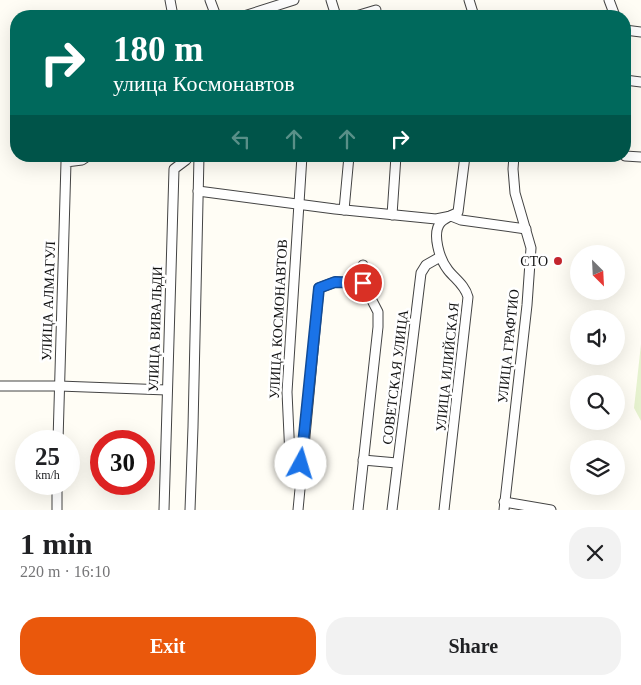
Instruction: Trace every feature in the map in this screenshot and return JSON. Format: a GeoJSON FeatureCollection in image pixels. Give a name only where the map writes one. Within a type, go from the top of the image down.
{"type":"FeatureCollection","features":[{"type":"Feature","properties":{"kind":"street"},"geometry":{"type":"LineString","coordinates":[[257,10],[273,3],[294,0]]}},
{"type":"Feature","properties":{"kind":"street","name":"УЛИЦА АЛМАГУЛ"},"geometry":{"type":"LineString","coordinates":[[58,430],[66,162]]}},
{"type":"Feature","properties":{"kind":"street","name":"УЛИЦА ВИВАЛЬДИ"},"geometry":{"type":"LineString","coordinates":[[164,510],[174,169],[183,162]]}},
{"type":"Feature","properties":{"kind":"street"},"geometry":{"type":"LineString","coordinates":[[190,510],[199,162]]}},
{"type":"Feature","properties":{"kind":"street","name":"УЛИЦА КОСМОНАВТОВ"},"geometry":{"type":"LineString","coordinates":[[299,482],[290,457],[287,399],[302,162]]}},
{"type":"Feature","properties":{"kind":"street"},"geometry":{"type":"LineString","coordinates":[[344,210],[348,162]]}},
{"type":"Feature","properties":{"kind":"street"},"geometry":{"type":"LineString","coordinates":[[392,215],[396,162]]}},
{"type":"Feature","properties":{"kind":"street"},"geometry":{"type":"LineString","coordinates":[[440,257],[437,241],[438,228],[441,222],[458,212],[464,162]]}},
{"type":"Feature","properties":{"kind":"street","name":"УЛИЦА ГРАФТИО"},"geometry":{"type":"LineString","coordinates":[[504,506],[527,305],[531,248],[515,193],[514,162]]}},
{"type":"Feature","properties":{"kind":"street"},"geometry":{"type":"LineString","coordinates":[[198,191],[392,215],[436,219],[451,216],[461,220],[526,228]]}},
{"type":"Feature","properties":{"kind":"street","name":"СОВЕТСКАЯ УЛИЦА"},"geometry":{"type":"LineString","coordinates":[[392,510],[421,273],[426,265],[440,257]]}},
{"type":"Feature","properties":{"kind":"street","name":"УЛИЦА ИЛИЙСКАЯ"},"geometry":{"type":"LineString","coordinates":[[440,257],[449,271],[465,288],[468,297],[444,510]]}},
{"type":"Feature","properties":{"kind":"street"},"geometry":{"type":"LineString","coordinates":[[358,510],[378,327],[378,312],[363,283],[363,265]]}},
{"type":"Feature","properties":{"kind":"street","name":"УЛИЦА КОСМОНАВТОВ"},"geometry":{"type":"LineString","coordinates":[[298,510],[299,482],[319,288],[335,282],[363,283]]}},
{"type":"Feature","properties":{"kind":"street"},"geometry":{"type":"LineString","coordinates":[[0,386],[167,390]]}},
{"type":"Feature","properties":{"kind":"street"},"geometry":{"type":"LineString","coordinates":[[362,460],[397,463]]}},
{"type":"Feature","properties":{"kind":"street"},"geometry":{"type":"LineString","coordinates":[[57,495],[57,510]]}},
{"type":"Feature","properties":{"kind":"street"},"geometry":{"type":"LineString","coordinates":[[504,506],[551,510]]}},
{"type":"Feature","properties":{"kind":"green space"},"geometry":{"type":"Polygon","coordinates":[[[641,344],[641,421],[634,408],[641,344]]]}},
{"type":"Feature","properties":{"kind":"place","name":"СТО"},"geometry":{"type":"Point","coordinates":[558,261]}},
{"type":"Feature","properties":{"kind":"route"},"geometry":{"type":"LineString","coordinates":[[301,464],[319,288],[335,282],[363,283]]}}]}
